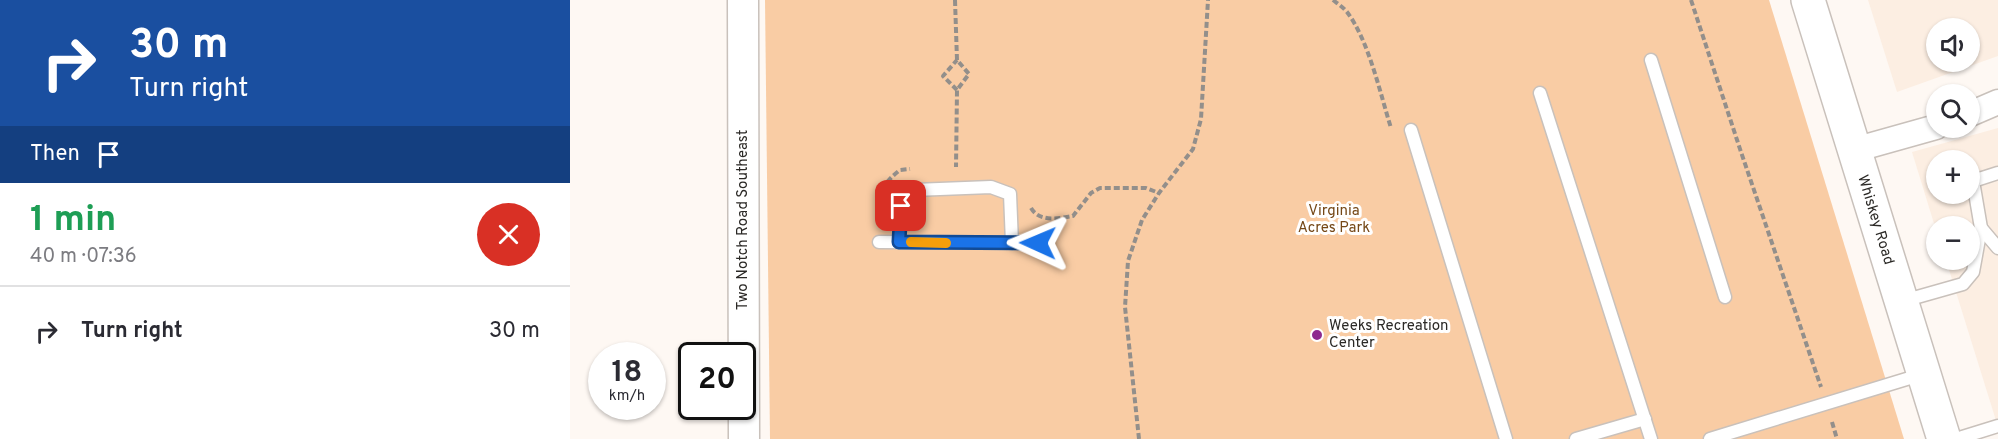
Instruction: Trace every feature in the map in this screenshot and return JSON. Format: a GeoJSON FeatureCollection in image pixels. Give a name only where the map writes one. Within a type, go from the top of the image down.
{"type":"FeatureCollection","features":[{"type":"Feature","properties":{"kind":"main road","name":"Whiskey Road"},"geometry":{"type":"LineString","coordinates":[[1808,0],[1944,439]]}},
{"type":"Feature","properties":{"kind":"street","name":"Two Notch Road Southeast"},"geometry":{"type":"LineString","coordinates":[[743,0],[744,439]]}},
{"type":"Feature","properties":{"kind":"street"},"geometry":{"type":"LineString","coordinates":[[1980,110],[1998,102]]}},
{"type":"Feature","properties":{"kind":"street"},"geometry":{"type":"LineString","coordinates":[[1854,150],[1926,130]]}},
{"type":"Feature","properties":{"kind":"lane"},"geometry":{"type":"LineString","coordinates":[[1652,60],[1725,297]]}},
{"type":"Feature","properties":{"kind":"lane"},"geometry":{"type":"LineString","coordinates":[[1540,93],[1652,439]]}},
{"type":"Feature","properties":{"kind":"lane"},"geometry":{"type":"LineString","coordinates":[[1411,130],[1506,439]]}},
{"type":"Feature","properties":{"kind":"lane"},"geometry":{"type":"LineString","coordinates":[[1901,302],[1963,284],[1973,272],[1981,228],[1973,181],[1998,173]]}},
{"type":"Feature","properties":{"kind":"lane"},"geometry":{"type":"LineString","coordinates":[[899,242],[901,206],[914,190],[991,187],[1010,194],[1012,243]]}},
{"type":"Feature","properties":{"kind":"lane"},"geometry":{"type":"LineString","coordinates":[[1981,228],[1998,248]]}},
{"type":"Feature","properties":{"kind":"lane"},"geometry":{"type":"LineString","coordinates":[[879,242],[1038,243]]}},
{"type":"Feature","properties":{"kind":"lane"},"geometry":{"type":"LineString","coordinates":[[1710,439],[1923,374]]}},
{"type":"Feature","properties":{"kind":"lane"},"geometry":{"type":"LineString","coordinates":[[1576,439],[1645,419]]}},
{"type":"Feature","properties":{"kind":"lane"},"geometry":{"type":"LineString","coordinates":[[1956,439],[1998,426]]}},
{"type":"Feature","properties":{"kind":"path"},"geometry":{"type":"LineString","coordinates":[[955,0],[957,60],[969,74],[957,90],[956,167]]}},
{"type":"Feature","properties":{"kind":"path"},"geometry":{"type":"LineString","coordinates":[[1139,439],[1125,307],[1128,261],[1142,220],[1159,193],[1193,149],[1201,118],[1208,0]]}},
{"type":"Feature","properties":{"kind":"path"},"geometry":{"type":"LineString","coordinates":[[1691,0],[1837,439]]}},
{"type":"Feature","properties":{"kind":"path"},"geometry":{"type":"LineString","coordinates":[[957,60],[943,76],[957,90]]}},
{"type":"Feature","properties":{"kind":"shaded area"},"geometry":{"type":"Polygon","coordinates":[[[1868,0],[1998,0],[1998,56],[1980,62],[1980,18],[1926,18],[1926,72],[1953,72],[1897,92],[1868,0]]]}},
{"type":"Feature","properties":{"kind":"shaded area"},"geometry":{"type":"Polygon","coordinates":[[[1998,128],[1998,427],[1949,270],[1980,270],[1980,216],[1932,216],[1928,204],[1980,204],[1980,150],[1926,150],[1926,198],[1912,152],[1962,138],[1980,138],[1980,133],[1998,128]]]}},
{"type":"Feature","properties":{"kind":"green space","name":"Virginia Acres Park"},"geometry":{"type":"Polygon","coordinates":[[[765,0],[1769,0],[1904,439],[770,439],[765,0]]]}},
{"type":"Feature","properties":{"kind":"slow traffic"},"geometry":{"type":"LineString","coordinates":[[911,242],[946,243]]}},
{"type":"Feature","properties":{"kind":"place","name":"Weeks Recreation Center"},"geometry":{"type":"Point","coordinates":[1317,335]}},
{"type":"Feature","properties":{"kind":"route"},"geometry":{"type":"LineString","coordinates":[[901,206],[899,242],[1038,243]]}}]}
